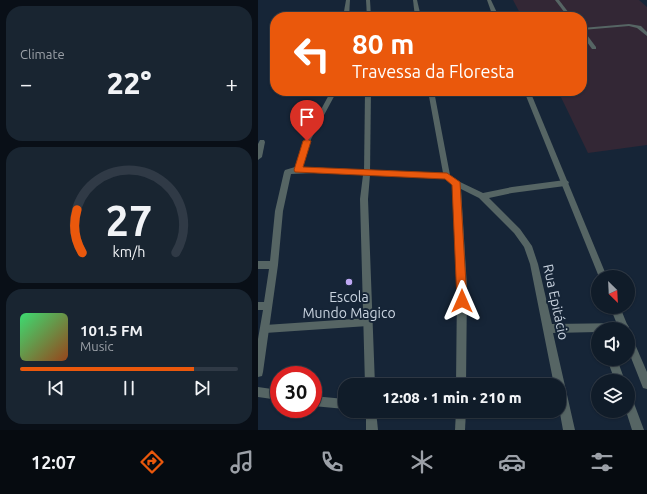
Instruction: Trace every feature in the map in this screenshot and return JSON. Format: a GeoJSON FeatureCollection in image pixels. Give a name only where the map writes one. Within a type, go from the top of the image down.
{"type":"FeatureCollection","features":[{"type":"Feature","properties":{"kind":"street"},"geometry":{"type":"LineString","coordinates":[[347,12],[348,0]]}},
{"type":"Feature","properties":{"kind":"street"},"geometry":{"type":"LineString","coordinates":[[415,0],[417,12]]}},
{"type":"Feature","properties":{"kind":"street"},"geometry":{"type":"LineString","coordinates":[[489,0],[494,12]]}},
{"type":"Feature","properties":{"kind":"street"},"geometry":{"type":"LineString","coordinates":[[298,170],[307,141],[331,96]]}},
{"type":"Feature","properties":{"kind":"street"},"geometry":{"type":"LineString","coordinates":[[258,372],[274,265],[279,211],[286,175],[290,170],[298,170],[447,176],[432,96]]}},
{"type":"Feature","properties":{"kind":"street"},"geometry":{"type":"LineString","coordinates":[[528,96],[600,270]]}},
{"type":"Feature","properties":{"kind":"street"},"geometry":{"type":"LineString","coordinates":[[258,158],[262,142]]}},
{"type":"Feature","properties":{"kind":"street"},"geometry":{"type":"LineString","coordinates":[[367,173],[364,199],[370,378]]}},
{"type":"Feature","properties":{"kind":"street","name":"Rua Epitácio"},"geometry":{"type":"LineString","coordinates":[[447,176],[457,184],[482,196],[517,231],[528,246],[534,264],[569,430]]}},
{"type":"Feature","properties":{"kind":"street"},"geometry":{"type":"LineString","coordinates":[[482,196],[512,190],[564,183]]}},
{"type":"Feature","properties":{"kind":"street"},"geometry":{"type":"LineString","coordinates":[[457,184],[462,287],[461,378]]}},
{"type":"Feature","properties":{"kind":"street"},"geometry":{"type":"LineString","coordinates":[[258,265],[274,265]]}},
{"type":"Feature","properties":{"kind":"street"},"geometry":{"type":"LineString","coordinates":[[258,306],[268,306]]}},
{"type":"Feature","properties":{"kind":"street"},"geometry":{"type":"LineString","coordinates":[[548,329],[591,328]]}},
{"type":"Feature","properties":{"kind":"street"},"geometry":{"type":"LineString","coordinates":[[635,355],[647,384]]}},
{"type":"Feature","properties":{"kind":"street"},"geometry":{"type":"LineString","coordinates":[[258,392],[270,394]]}},
{"type":"Feature","properties":{"kind":"street"},"geometry":{"type":"LineString","coordinates":[[322,402],[338,403]]}},
{"type":"Feature","properties":{"kind":"street"},"geometry":{"type":"LineString","coordinates":[[371,418],[372,430]]}},
{"type":"Feature","properties":{"kind":"street"},"geometry":{"type":"LineString","coordinates":[[460,428],[461,418]]}},
{"type":"Feature","properties":{"kind":"street"},"geometry":{"type":"LineString","coordinates":[[634,418],[638,430]]}},
{"type":"Feature","properties":{"kind":"lane"},"geometry":{"type":"LineString","coordinates":[[368,0],[369,12]]}},
{"type":"Feature","properties":{"kind":"lane"},"geometry":{"type":"LineString","coordinates":[[557,0],[566,12]]}},
{"type":"Feature","properties":{"kind":"lane"},"geometry":{"type":"LineString","coordinates":[[587,30],[629,25],[639,27],[647,35]]}},
{"type":"Feature","properties":{"kind":"lane"},"geometry":{"type":"LineString","coordinates":[[587,38],[594,48]]}},
{"type":"Feature","properties":{"kind":"lane"},"geometry":{"type":"LineString","coordinates":[[367,173],[368,96]]}},
{"type":"Feature","properties":{"kind":"lane"},"geometry":{"type":"LineString","coordinates":[[265,329],[368,322]]}},
{"type":"Feature","properties":{"kind":"shaded area"},"geometry":{"type":"Polygon","coordinates":[[[513,0],[639,0],[647,7],[647,145],[588,153],[560,96],[587,96],[587,12],[519,12],[513,0]]]}},
{"type":"Feature","properties":{"kind":"place","name":"Escola Mundo Magico"},"geometry":{"type":"Point","coordinates":[349,282]}},
{"type":"Feature","properties":{"kind":"route"},"geometry":{"type":"LineString","coordinates":[[307,141],[298,170],[447,176],[457,184],[462,301]]}}]}
